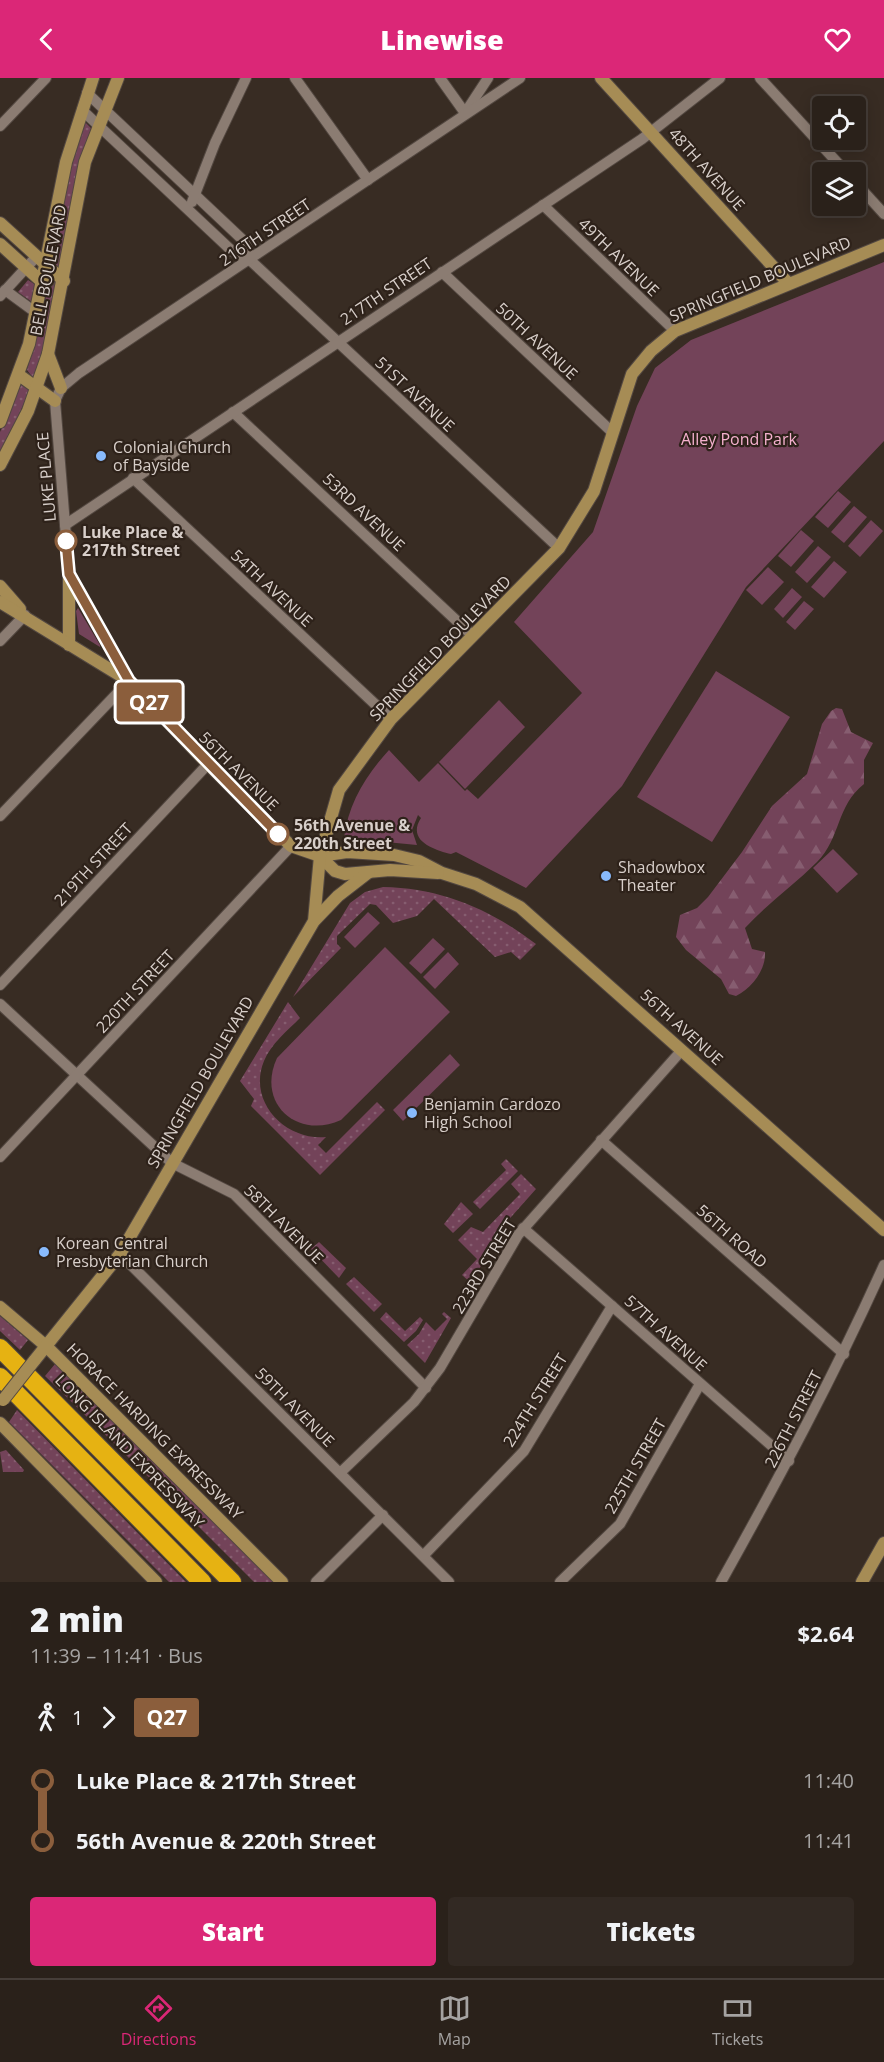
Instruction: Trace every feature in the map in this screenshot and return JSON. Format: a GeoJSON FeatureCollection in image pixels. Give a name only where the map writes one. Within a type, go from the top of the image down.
{"type":"FeatureCollection","features":[{"type":"Feature","properties":{"kind":"highway","name":"LONG ISLAND EXPRESSWAY"},"geometry":{"type":"LineString","coordinates":[[0,1348],[232,1582]]}},
{"type":"Feature","properties":{"kind":"highway"},"geometry":{"type":"LineString","coordinates":[[0,1377],[202,1582]]}},
{"type":"Feature","properties":{"kind":"street"},"geometry":{"type":"LineString","coordinates":[[0,126],[46,78]]}},
{"type":"Feature","properties":{"kind":"street","name":"BELL BOULEVARD"},"geometry":{"type":"LineString","coordinates":[[0,465],[36,387],[48,354],[64,281],[85,162],[118,78]]}},
{"type":"Feature","properties":{"kind":"street"},"geometry":{"type":"LineString","coordinates":[[188,210],[215,143],[246,78]]}},
{"type":"Feature","properties":{"kind":"street"},"geometry":{"type":"LineString","coordinates":[[295,78],[369,180]]}},
{"type":"Feature","properties":{"kind":"street"},"geometry":{"type":"LineString","coordinates":[[440,78],[465,113]]}},
{"type":"Feature","properties":{"kind":"street","name":"216TH STREET"},"geometry":{"type":"LineString","coordinates":[[465,113],[488,78]]}},
{"type":"Feature","properties":{"kind":"street","name":"216TH STREET"},"geometry":{"type":"LineString","coordinates":[[79,373],[251,261],[465,113],[520,78]]}},
{"type":"Feature","properties":{"kind":"street","name":"48TH AVENUE"},"geometry":{"type":"LineString","coordinates":[[601,78],[788,283]]}},
{"type":"Feature","properties":{"kind":"street","name":"217TH STREET"},"geometry":{"type":"LineString","coordinates":[[65,525],[652,133],[720,78]]}},
{"type":"Feature","properties":{"kind":"street"},"geometry":{"type":"LineString","coordinates":[[760,78],[837,162]]}},
{"type":"Feature","properties":{"kind":"street","name":"BELL BOULEVARD"},"geometry":{"type":"LineString","coordinates":[[0,422],[20,375],[41,281],[40,261],[90,82]]}},
{"type":"Feature","properties":{"kind":"street","name":"51ST AVENUE"},"geometry":{"type":"LineString","coordinates":[[90,82],[104,109],[245,242],[251,261]]}},
{"type":"Feature","properties":{"kind":"street","name":"51ST AVENUE"},"geometry":{"type":"LineString","coordinates":[[82,110],[232,251],[251,261],[559,548]]}},
{"type":"Feature","properties":{"kind":"street"},"geometry":{"type":"LineString","coordinates":[[866,194],[884,214]]}},
{"type":"Feature","properties":{"kind":"street","name":"49TH AVENUE"},"geometry":{"type":"LineString","coordinates":[[543,205],[675,331]]}},
{"type":"Feature","properties":{"kind":"street"},"geometry":{"type":"LineString","coordinates":[[0,223],[64,281]]}},
{"type":"Feature","properties":{"kind":"street"},"geometry":{"type":"LineString","coordinates":[[0,244],[41,281],[64,281]]}},
{"type":"Feature","properties":{"kind":"street","name":"SPRINGFIELD BOULEVARD"},"geometry":{"type":"LineString","coordinates":[[1,1401],[120,1254],[314,921],[320,856],[339,790],[391,720],[559,548],[594,491],[611,431],[632,374],[651,351],[675,331],[884,244]]}},
{"type":"Feature","properties":{"kind":"street"},"geometry":{"type":"LineString","coordinates":[[35,312],[3,293],[26,268],[40,261]]}},
{"type":"Feature","properties":{"kind":"street","name":"50TH AVENUE"},"geometry":{"type":"LineString","coordinates":[[442,272],[611,431]]}},
{"type":"Feature","properties":{"kind":"street"},"geometry":{"type":"LineString","coordinates":[[48,354],[62,388]]}},
{"type":"Feature","properties":{"kind":"street","name":"LUKE PLACE"},"geometry":{"type":"LineString","coordinates":[[79,373],[62,388],[56,401],[69,574],[129,681]]}},
{"type":"Feature","properties":{"kind":"street"},"geometry":{"type":"LineString","coordinates":[[20,375],[56,401]]}},
{"type":"Feature","properties":{"kind":"street","name":"53RD AVENUE"},"geometry":{"type":"LineString","coordinates":[[233,412],[473,636]]}},
{"type":"Feature","properties":{"kind":"street","name":"54TH AVENUE"},"geometry":{"type":"LineString","coordinates":[[133,478],[391,720]]}},
{"type":"Feature","properties":{"kind":"street"},"geometry":{"type":"LineString","coordinates":[[69,574],[69,645]]}},
{"type":"Feature","properties":{"kind":"street","name":"56TH AVENUE"},"geometry":{"type":"LineString","coordinates":[[0,586],[25,615]]}},
{"type":"Feature","properties":{"kind":"street","name":"56TH AVENUE"},"geometry":{"type":"LineString","coordinates":[[0,602],[25,615],[129,681],[291,846],[320,856],[347,852],[394,855],[418,861],[442,873],[476,884],[532,916],[884,1230]]}},
{"type":"Feature","properties":{"kind":"street"},"geometry":{"type":"LineString","coordinates":[[0,641],[25,615]]}},
{"type":"Feature","properties":{"kind":"street"},"geometry":{"type":"LineString","coordinates":[[0,816],[129,681]]}},
{"type":"Feature","properties":{"kind":"street","name":"219TH STREET"},"geometry":{"type":"LineString","coordinates":[[0,985],[208,764]]}},
{"type":"Feature","properties":{"kind":"street","name":"220TH STREET"},"geometry":{"type":"LineString","coordinates":[[0,1157],[291,846]]}},
{"type":"Feature","properties":{"kind":"street","name":"56TH AVENUE"},"geometry":{"type":"LineString","coordinates":[[320,856],[334,871],[345,874],[390,870],[442,873]]}},
{"type":"Feature","properties":{"kind":"street"},"geometry":{"type":"LineString","coordinates":[[314,921],[338,896],[370,872]]}},
{"type":"Feature","properties":{"kind":"street","name":"58TH AVENUE"},"geometry":{"type":"LineString","coordinates":[[0,1004],[172,1163],[234,1194],[426,1388]]}},
{"type":"Feature","properties":{"kind":"street","name":"223RD STREET"},"geometry":{"type":"LineString","coordinates":[[340,1473],[426,1388],[524,1228],[682,1050]]}},
{"type":"Feature","properties":{"kind":"street","name":"56TH ROAD"},"geometry":{"type":"LineString","coordinates":[[601,1140],[844,1354]]}},
{"type":"Feature","properties":{"kind":"street","name":"57TH AVENUE"},"geometry":{"type":"LineString","coordinates":[[524,1228],[789,1461]]}},
{"type":"Feature","properties":{"kind":"street","name":"59TH AVENUE"},"geometry":{"type":"LineString","coordinates":[[120,1254],[449,1582]]}},
{"type":"Feature","properties":{"kind":"street","name":"226TH STREET"},"geometry":{"type":"LineString","coordinates":[[721,1582],[789,1461],[844,1354],[884,1265]]}},
{"type":"Feature","properties":{"kind":"street","name":"224TH STREET"},"geometry":{"type":"LineString","coordinates":[[424,1555],[524,1451],[612,1306]]}},
{"type":"Feature","properties":{"kind":"street","name":"HORACE HARDING EXPRESSWAY"},"geometry":{"type":"LineString","coordinates":[[0,1307],[46,1346],[282,1582]]}},
{"type":"Feature","properties":{"kind":"street","name":"225TH STREET"},"geometry":{"type":"LineString","coordinates":[[560,1582],[620,1524],[700,1384]]}},
{"type":"Feature","properties":{"kind":"street"},"geometry":{"type":"LineString","coordinates":[[0,1423],[156,1582]]}},
{"type":"Feature","properties":{"kind":"street"},"geometry":{"type":"LineString","coordinates":[[316,1582],[383,1515]]}},
{"type":"Feature","properties":{"kind":"street"},"geometry":{"type":"LineString","coordinates":[[862,1582],[884,1542]]}},
{"type":"Feature","properties":{"kind":"green space"},"geometry":{"type":"Polygon","coordinates":[[[85,122],[91,128],[77,179],[60,269],[52,264],[61,210],[85,122]]]}},
{"type":"Feature","properties":{"kind":"green space","name":"Alley Pond Park"},"geometry":{"type":"Polygon","coordinates":[[[884,262],[884,441],[746,587],[622,786],[526,888],[456,852],[451,854],[424,843],[417,833],[417,826],[421,818],[418,815],[412,830],[417,845],[344,838],[349,813],[359,791],[389,750],[419,782],[438,763],[465,791],[467,789],[478,799],[582,693],[514,622],[593,532],[637,406],[655,368],[691,340],[884,262]]]}},
{"type":"Feature","properties":{"kind":"green space"},"geometry":{"type":"Polygon","coordinates":[[[28,280],[39,287],[32,302],[18,292],[28,280]]]}},
{"type":"Feature","properties":{"kind":"green space"},"geometry":{"type":"Polygon","coordinates":[[[55,282],[57,302],[35,378],[33,378],[27,370],[49,285],[55,282]]]}},
{"type":"Feature","properties":{"kind":"green space"},"geometry":{"type":"Polygon","coordinates":[[[22,383],[30,390],[0,456],[0,432],[22,383]]]}},
{"type":"Feature","properties":{"kind":"green space"},"geometry":{"type":"Polygon","coordinates":[[[838,491],[851,502],[828,528],[815,517],[838,491]]]}},
{"type":"Feature","properties":{"kind":"green space"},"geometry":{"type":"Polygon","coordinates":[[[854,506],[867,517],[844,543],[831,532],[854,506]]]}},
{"type":"Feature","properties":{"kind":"green space"},"geometry":{"type":"Polygon","coordinates":[[[871,520],[883,531],[860,557],[848,546],[871,520]]]}},
{"type":"Feature","properties":{"kind":"green space"},"geometry":{"type":"Polygon","coordinates":[[[801,530],[814,541],[791,567],[778,556],[801,530]]]}},
{"type":"Feature","properties":{"kind":"green space"},"geometry":{"type":"Polygon","coordinates":[[[818,546],[831,557],[807,583],[795,572],[818,546]]]}},
{"type":"Feature","properties":{"kind":"green space"},"geometry":{"type":"Polygon","coordinates":[[[834,561],[847,572],[824,598],[811,587],[834,561]]]}},
{"type":"Feature","properties":{"kind":"green space"},"geometry":{"type":"Polygon","coordinates":[[[768,567],[784,582],[762,605],[746,590],[768,567]]]}},
{"type":"Feature","properties":{"kind":"green space"},"geometry":{"type":"Polygon","coordinates":[[[792,588],[802,597],[783,618],[774,609],[792,588]]]}},
{"type":"Feature","properties":{"kind":"green space"},"geometry":{"type":"Polygon","coordinates":[[[804,601],[814,609],[795,630],[786,622],[804,601]]]}},
{"type":"Feature","properties":{"kind":"green space"},"geometry":{"type":"Polygon","coordinates":[[[78,608],[100,647],[79,634],[76,611],[78,608]]]}},
{"type":"Feature","properties":{"kind":"green space"},"geometry":{"type":"Polygon","coordinates":[[[716,671],[790,717],[712,842],[637,797],[716,671]]]}},
{"type":"Feature","properties":{"kind":"green space"},"geometry":{"type":"Polygon","coordinates":[[[499,700],[525,727],[465,789],[439,762],[499,700]]]}},
{"type":"Feature","properties":{"kind":"green space"},"geometry":{"type":"Polygon","coordinates":[[[836,708],[842,709],[851,732],[873,743],[864,760],[864,784],[848,802],[825,853],[745,928],[752,949],[765,952],[765,959],[757,978],[747,988],[736,996],[729,994],[721,979],[686,950],[676,937],[680,915],[697,908],[708,897],[742,852],[772,806],[807,774],[822,724],[836,708]]]}},
{"type":"Feature","properties":{"kind":"green space"},"geometry":{"type":"Polygon","coordinates":[[[833,849],[858,874],[837,893],[813,868],[833,849]]]}},
{"type":"Feature","properties":{"kind":"green space"},"geometry":{"type":"Polygon","coordinates":[[[383,887],[425,891],[464,903],[501,920],[536,944],[520,960],[511,952],[495,957],[434,899],[417,916],[393,923],[376,905],[370,904],[337,936],[337,944],[341,948],[293,997],[350,903],[365,892],[383,887]]]}},
{"type":"Feature","properties":{"kind":"green space"},"geometry":{"type":"Polygon","coordinates":[[[368,912],[380,923],[355,948],[344,937],[368,912]]]}},
{"type":"Feature","properties":{"kind":"green space"},"geometry":{"type":"Polygon","coordinates":[[[433,938],[445,949],[421,974],[409,963],[433,938]]]}},
{"type":"Feature","properties":{"kind":"green space"},"geometry":{"type":"Polygon","coordinates":[[[385,947],[450,1012],[341,1120],[325,1125],[309,1125],[296,1121],[276,1103],[272,1089],[272,1074],[277,1058],[385,947]]]}},
{"type":"Feature","properties":{"kind":"green space"},"geometry":{"type":"Polygon","coordinates":[[[448,952],[459,964],[435,989],[423,977],[448,952]]]}},
{"type":"Feature","properties":{"kind":"green space"},"geometry":{"type":"Polygon","coordinates":[[[288,1002],[300,1018],[271,1049],[264,1061],[260,1076],[261,1091],[274,1116],[284,1126],[297,1133],[311,1137],[326,1137],[318,1145],[326,1153],[377,1102],[385,1110],[320,1175],[251,1106],[254,1099],[240,1081],[288,1002]]]}},
{"type":"Feature","properties":{"kind":"green space"},"geometry":{"type":"Polygon","coordinates":[[[450,1054],[460,1065],[403,1121],[393,1110],[450,1054]]]}},
{"type":"Feature","properties":{"kind":"green space"},"geometry":{"type":"Polygon","coordinates":[[[506,1159],[518,1171],[480,1209],[473,1202],[506,1170],[501,1164],[506,1159]]]}},
{"type":"Feature","properties":{"kind":"green space"},"geometry":{"type":"Polygon","coordinates":[[[521,1174],[536,1189],[505,1224],[471,1283],[462,1275],[477,1259],[458,1240],[471,1227],[483,1232],[520,1194],[511,1184],[521,1174]]]}},
{"type":"Feature","properties":{"kind":"green space"},"geometry":{"type":"Polygon","coordinates":[[[461,1202],[473,1214],[453,1233],[444,1224],[461,1202]]]}},
{"type":"Feature","properties":{"kind":"green space"},"geometry":{"type":"Polygon","coordinates":[[[319,1242],[346,1268],[339,1278],[311,1249],[319,1242]]]}},
{"type":"Feature","properties":{"kind":"green space"},"geometry":{"type":"Polygon","coordinates":[[[354,1277],[382,1304],[374,1312],[346,1284],[354,1277]]]}},
{"type":"Feature","properties":{"kind":"green space"},"geometry":{"type":"Polygon","coordinates":[[[386,1312],[405,1331],[420,1317],[423,1320],[416,1331],[404,1342],[380,1319],[386,1312]]]}},
{"type":"Feature","properties":{"kind":"green space"},"geometry":{"type":"Polygon","coordinates":[[[444,1312],[451,1318],[425,1363],[407,1345],[419,1334],[426,1322],[435,1331],[447,1319],[442,1314],[444,1312]]]}},
{"type":"Feature","properties":{"kind":"green space"},"geometry":{"type":"Polygon","coordinates":[[[0,1316],[28,1340],[20,1350],[0,1331],[0,1316]]]}},
{"type":"Feature","properties":{"kind":"green space"},"geometry":{"type":"Polygon","coordinates":[[[55,1364],[274,1582],[254,1582],[182,1510],[174,1496],[169,1497],[45,1376],[55,1364]]]}},
{"type":"Feature","properties":{"kind":"green space"},"geometry":{"type":"Polygon","coordinates":[[[17,1410],[186,1582],[169,1582],[9,1422],[17,1410]]]}},
{"type":"Feature","properties":{"kind":"green space"},"geometry":{"type":"Polygon","coordinates":[[[6,1450],[24,1470],[23,1472],[3,1472],[0,1452],[6,1450]]]}},
{"type":"Feature","properties":{"kind":"bus line","name":"Q27"},"geometry":{"type":"LineString","coordinates":[[66,541],[69,574],[129,681],[278,834]]}},
{"type":"Feature","properties":{"kind":"place","name":"Colonial Church of Bayside"},"geometry":{"type":"Point","coordinates":[101,456]}},
{"type":"Feature","properties":{"kind":"place","name":"Luke Place & 217th Street"},"geometry":{"type":"Point","coordinates":[66,541]}},
{"type":"Feature","properties":{"kind":"place","name":"56th Avenue & 220th Street"},"geometry":{"type":"Point","coordinates":[278,834]}},
{"type":"Feature","properties":{"kind":"place","name":"Shadowbox Theater"},"geometry":{"type":"Point","coordinates":[606,876]}},
{"type":"Feature","properties":{"kind":"place","name":"Benjamin Cardozo High School"},"geometry":{"type":"Point","coordinates":[412,1113]}},
{"type":"Feature","properties":{"kind":"place","name":"Korean Central Presbyterian Church"},"geometry":{"type":"Point","coordinates":[44,1252]}}]}
